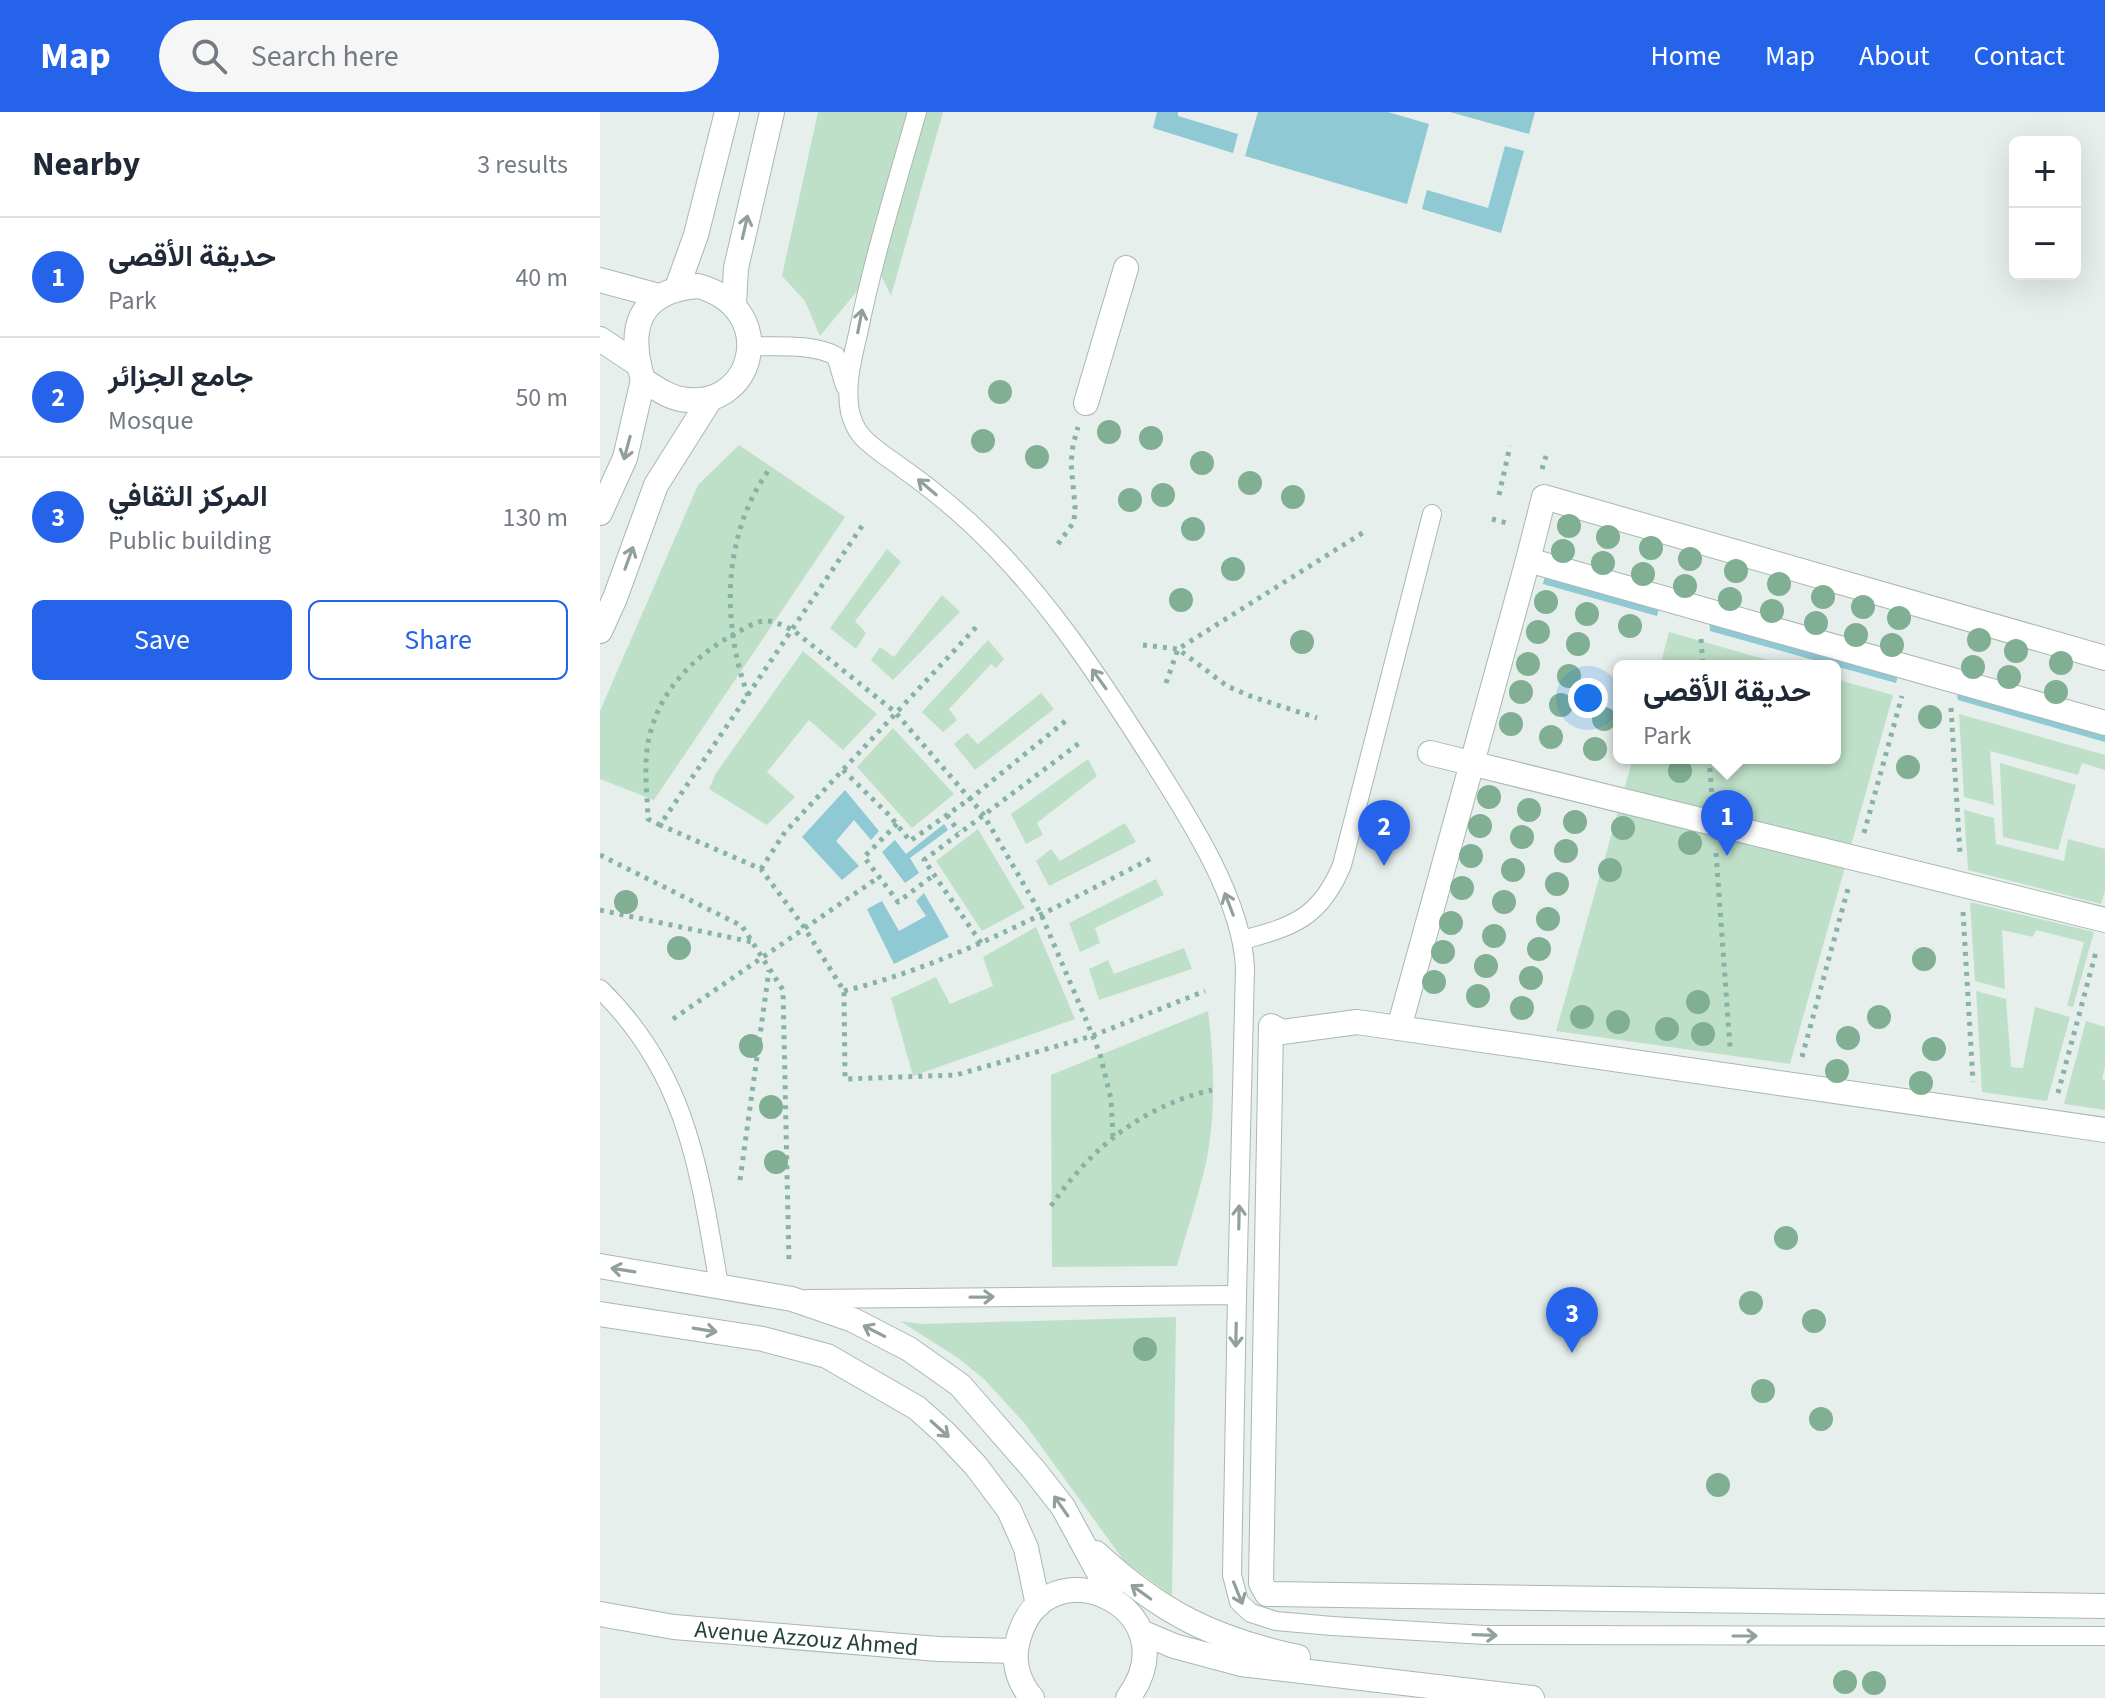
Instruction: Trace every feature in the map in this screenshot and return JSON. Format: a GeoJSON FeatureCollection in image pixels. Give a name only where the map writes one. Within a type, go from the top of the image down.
{"type":"FeatureCollection","features":[{"type":"Feature","properties":{"kind":"street"},"geometry":{"type":"LineString","coordinates":[[600,513],[625,458],[641,372],[635,346],[637,327],[645,311],[668,292],[696,235],[727,112]]}},
{"type":"Feature","properties":{"kind":"street"},"geometry":{"type":"LineString","coordinates":[[734,304],[736,268],[772,112]]}},
{"type":"Feature","properties":{"kind":"street"},"geometry":{"type":"LineString","coordinates":[[1086,403],[1126,268]]}},
{"type":"Feature","properties":{"kind":"street"},"geometry":{"type":"LineString","coordinates":[[600,280],[668,292],[698,286],[717,291],[734,304],[745,319],[749,346],[744,368],[736,381],[711,398],[656,485],[600,631]]}},
{"type":"Feature","properties":{"kind":"street"},"geometry":{"type":"LineString","coordinates":[[600,339],[666,395],[688,401],[711,398]]}},
{"type":"Feature","properties":{"kind":"street"},"geometry":{"type":"LineString","coordinates":[[1399,1028],[1544,497],[2105,658]]}},
{"type":"Feature","properties":{"kind":"street"},"geometry":{"type":"LineString","coordinates":[[1528,560],[2105,723]]}},
{"type":"Feature","properties":{"kind":"street"},"geometry":{"type":"LineString","coordinates":[[1430,753],[1714,823],[2103,928]]}},
{"type":"Feature","properties":{"kind":"street"},"geometry":{"type":"LineString","coordinates":[[2105,1130],[1357,1022],[1282,1032],[1271,1026],[1261,1583],[1267,1594],[2105,1606]]}},
{"type":"Feature","properties":{"kind":"street"},"geometry":{"type":"LineString","coordinates":[[600,1266],[792,1299],[853,1320],[895,1341],[960,1385],[1034,1470],[1063,1507],[1113,1599]]}},
{"type":"Feature","properties":{"kind":"street"},"geometry":{"type":"LineString","coordinates":[[600,1314],[763,1339],[827,1356],[917,1408],[976,1466],[1009,1510],[1026,1548],[1038,1605]]}},
{"type":"Feature","properties":{"kind":"street"},"geometry":{"type":"LineString","coordinates":[[1083,1541],[1143,1594],[1199,1626],[1262,1649],[1338,1664],[1368,1680]]}},
{"type":"Feature","properties":{"kind":"street"},"geometry":{"type":"LineString","coordinates":[[1032,1698],[1018,1675],[1015,1651],[1021,1626],[1038,1605],[1051,1596],[1082,1589],[1113,1599],[1130,1613],[1141,1632],[1145,1655],[1141,1678],[1128,1698]]}},
{"type":"Feature","properties":{"kind":"street","name":"Avenue Azzouz Ahmed"},"geometry":{"type":"LineString","coordinates":[[600,1614],[674,1627],[938,1649],[1015,1651]]}},
{"type":"Feature","properties":{"kind":"street"},"geometry":{"type":"LineString","coordinates":[[1141,1632],[1174,1646],[1241,1664],[1532,1698]]}},
{"type":"Feature","properties":{"kind":"lane"},"geometry":{"type":"LineString","coordinates":[[917,112],[866,290],[850,373],[852,419],[860,434],[969,522],[1059,620],[1123,713],[1196,831],[1228,898],[1242,940],[1245,968],[1232,1575],[1239,1602],[1251,1613],[1263,1618],[1332,1626],[1485,1635],[2105,1636]]}},
{"type":"Feature","properties":{"kind":"lane"},"geometry":{"type":"LineString","coordinates":[[749,346],[812,348],[836,356],[849,396]]}},
{"type":"Feature","properties":{"kind":"lane"},"geometry":{"type":"LineString","coordinates":[[1242,940],[1294,924],[1310,914],[1335,883],[1432,514]]}},
{"type":"Feature","properties":{"kind":"lane"},"geometry":{"type":"LineString","coordinates":[[600,989],[633,1027],[654,1058],[684,1119],[700,1178],[719,1285]]}},
{"type":"Feature","properties":{"kind":"lane"},"geometry":{"type":"LineString","coordinates":[[792,1299],[1237,1295]]}},
{"type":"Feature","properties":{"kind":"path"},"geometry":{"type":"LineString","coordinates":[[1058,544],[1074,522],[1073,445],[1086,403]]}},
{"type":"Feature","properties":{"kind":"path"},"geometry":{"type":"LineString","coordinates":[[1499,495],[1510,446]]}},
{"type":"Feature","properties":{"kind":"path"},"geometry":{"type":"LineString","coordinates":[[748,697],[731,636],[730,585],[740,532],[759,484],[771,467]]}},
{"type":"Feature","properties":{"kind":"path"},"geometry":{"type":"LineString","coordinates":[[660,825],[862,526]]}},
{"type":"Feature","properties":{"kind":"path"},"geometry":{"type":"LineString","coordinates":[[1166,683],[1178,649],[1364,532]]}},
{"type":"Feature","properties":{"kind":"path"},"geometry":{"type":"LineString","coordinates":[[1113,1136],[1111,1099],[1092,1036],[1041,914],[983,814],[895,712],[793,630],[763,621],[731,636],[696,659],[664,700],[652,724],[645,760],[648,819],[761,869],[804,927],[844,991],[845,1079],[956,1075],[1092,1036],[1205,991]]}},
{"type":"Feature","properties":{"kind":"path"},"geometry":{"type":"LineString","coordinates":[[761,869],[785,832],[980,623]]}},
{"type":"Feature","properties":{"kind":"path"},"geometry":{"type":"LineString","coordinates":[[1143,645],[1178,649],[1227,686],[1317,718]]}},
{"type":"Feature","properties":{"kind":"path"},"geometry":{"type":"LineString","coordinates":[[843,770],[910,841],[971,798],[1068,719]]}},
{"type":"Feature","properties":{"kind":"path"},"geometry":{"type":"LineString","coordinates":[[981,944],[924,860],[1082,741]]}},
{"type":"Feature","properties":{"kind":"path"},"geometry":{"type":"LineString","coordinates":[[1709,764],[1731,1076]]}},
{"type":"Feature","properties":{"kind":"path"},"geometry":{"type":"LineString","coordinates":[[947,815],[959,832]]}},
{"type":"Feature","properties":{"kind":"path"},"geometry":{"type":"LineString","coordinates":[[897,824],[864,857],[898,902],[934,875]]}},
{"type":"Feature","properties":{"kind":"path"},"geometry":{"type":"LineString","coordinates":[[600,855],[742,926],[783,990],[789,1264]]}},
{"type":"Feature","properties":{"kind":"path"},"geometry":{"type":"LineString","coordinates":[[844,991],[891,980],[981,944],[1152,858]]}},
{"type":"Feature","properties":{"kind":"path"},"geometry":{"type":"LineString","coordinates":[[673,1019],[879,877]]}},
{"type":"Feature","properties":{"kind":"path"},"geometry":{"type":"LineString","coordinates":[[600,910],[753,942]]}},
{"type":"Feature","properties":{"kind":"path"},"geometry":{"type":"LineString","coordinates":[[2051,1122],[2103,928]]}},
{"type":"Feature","properties":{"kind":"path"},"geometry":{"type":"LineString","coordinates":[[740,1180],[769,969]]}},
{"type":"Feature","properties":{"kind":"path"},"geometry":{"type":"LineString","coordinates":[[1051,1206],[1077,1170],[1113,1136],[1153,1110],[1212,1090]]}},
{"type":"Feature","properties":{"kind":"green space"},"geometry":{"type":"Polygon","coordinates":[[[818,112],[909,112],[858,290],[820,336],[805,301],[782,276],[818,112]]]}},
{"type":"Feature","properties":{"kind":"green space"},"geometry":{"type":"Polygon","coordinates":[[[924,112],[943,112],[891,296],[881,268],[924,112]]]}},
{"type":"Feature","properties":{"kind":"green space"},"geometry":{"type":"Polygon","coordinates":[[[739,445],[845,517],[654,800],[600,779],[600,711],[698,485],[739,445]]]}},
{"type":"Feature","properties":{"kind":"green space"},"geometry":{"type":"Polygon","coordinates":[[[887,549],[901,562],[855,621],[866,633],[856,649],[830,628],[887,549]]]}},
{"type":"Feature","properties":{"kind":"green space"},"geometry":{"type":"Polygon","coordinates":[[[942,595],[960,612],[893,680],[871,660],[880,647],[894,657],[942,595]]]}},
{"type":"Feature","properties":{"kind":"green space"},"geometry":{"type":"Polygon","coordinates":[[[1669,632],[1768,660],[1662,660],[1669,632]]]}},
{"type":"Feature","properties":{"kind":"green space"},"geometry":{"type":"Polygon","coordinates":[[[988,640],[1004,659],[996,668],[991,664],[949,709],[957,720],[943,732],[922,712],[988,640]]]}},
{"type":"Feature","properties":{"kind":"green space"},"geometry":{"type":"Polygon","coordinates":[[[803,651],[877,714],[843,750],[809,720],[767,772],[795,797],[767,825],[709,789],[716,773],[803,651]]]}},
{"type":"Feature","properties":{"kind":"green space"},"geometry":{"type":"Polygon","coordinates":[[[1841,681],[1893,695],[1790,1064],[1556,1031],[1631,764],[1841,764],[1841,681]]]}},
{"type":"Feature","properties":{"kind":"green space"},"geometry":{"type":"Polygon","coordinates":[[[1041,693],[1054,709],[975,770],[954,744],[967,733],[978,744],[1041,693]]]}},
{"type":"Feature","properties":{"kind":"green space"},"geometry":{"type":"Polygon","coordinates":[[[1959,714],[2105,755],[2105,770],[2082,763],[2078,775],[1990,751],[1994,805],[1964,797],[1959,714]]]}},
{"type":"Feature","properties":{"kind":"green space"},"geometry":{"type":"Polygon","coordinates":[[[893,728],[954,794],[912,828],[857,767],[893,728]]]}},
{"type":"Feature","properties":{"kind":"green space"},"geometry":{"type":"Polygon","coordinates":[[[1088,759],[1097,776],[1037,823],[1043,835],[1026,844],[1011,814],[1088,759]]]}},
{"type":"Feature","properties":{"kind":"green space"},"geometry":{"type":"Polygon","coordinates":[[[2000,763],[2076,785],[2058,850],[2003,837],[2000,763]]]}},
{"type":"Feature","properties":{"kind":"green space"},"geometry":{"type":"Polygon","coordinates":[[[1964,810],[1994,818],[1996,844],[2064,861],[2068,839],[2105,849],[2105,891],[2101,904],[1968,870],[1964,810]]]}},
{"type":"Feature","properties":{"kind":"green space"},"geometry":{"type":"Polygon","coordinates":[[[1125,823],[1136,842],[1049,886],[1036,861],[1051,849],[1060,861],[1125,823]]]}},
{"type":"Feature","properties":{"kind":"green space"},"geometry":{"type":"Polygon","coordinates":[[[978,829],[1025,908],[982,931],[936,861],[978,829]]]}},
{"type":"Feature","properties":{"kind":"green space"},"geometry":{"type":"Polygon","coordinates":[[[1156,879],[1164,895],[1095,928],[1100,943],[1080,952],[1069,923],[1156,879]]]}},
{"type":"Feature","properties":{"kind":"green space"},"geometry":{"type":"Polygon","coordinates":[[[1970,902],[2094,932],[2073,1007],[2067,1006],[2084,942],[2036,930],[2033,937],[2002,930],[2005,989],[1975,981],[1970,902]]]}},
{"type":"Feature","properties":{"kind":"green space"},"geometry":{"type":"Polygon","coordinates":[[[1036,927],[1075,1019],[913,1076],[891,998],[936,977],[950,1004],[993,986],[983,957],[1036,927]]]}},
{"type":"Feature","properties":{"kind":"green space"},"geometry":{"type":"Polygon","coordinates":[[[1184,948],[1192,969],[1099,1000],[1089,969],[1108,960],[1114,974],[1184,948]]]}},
{"type":"Feature","properties":{"kind":"green space"},"geometry":{"type":"Polygon","coordinates":[[[1976,991],[2006,999],[2011,1067],[2023,1068],[2035,1007],[2070,1017],[2047,1101],[1982,1092],[1976,991]]]}},
{"type":"Feature","properties":{"kind":"green space"},"geometry":{"type":"Polygon","coordinates":[[[1208,1011],[1213,1084],[1210,1140],[1177,1266],[1052,1267],[1051,1075],[1208,1011]]]}},
{"type":"Feature","properties":{"kind":"green space"},"geometry":{"type":"Polygon","coordinates":[[[2086,1021],[2105,1027],[2102,1079],[2105,1080],[2105,1110],[2064,1104],[2086,1021]]]}},
{"type":"Feature","properties":{"kind":"green space"},"geometry":{"type":"Polygon","coordinates":[[[1176,1317],[1172,1596],[1124,1561],[1025,1424],[985,1380],[958,1358],[900,1321],[921,1324],[1176,1317]]]}},
{"type":"Feature","properties":{"kind":"water"},"geometry":{"type":"Polygon","coordinates":[[[1157,112],[1178,112],[1178,116],[1238,134],[1233,153],[1153,128],[1157,112]]]}},
{"type":"Feature","properties":{"kind":"water"},"geometry":{"type":"Polygon","coordinates":[[[1258,112],[1388,112],[1429,124],[1407,204],[1245,156],[1258,112]]]}},
{"type":"Feature","properties":{"kind":"water"},"geometry":{"type":"Polygon","coordinates":[[[1450,112],[1535,112],[1529,134],[1450,112]]]}},
{"type":"Feature","properties":{"kind":"water"},"geometry":{"type":"Polygon","coordinates":[[[1505,146],[1524,151],[1501,233],[1422,209],[1427,190],[1488,208],[1505,146]]]}},
{"type":"Feature","properties":{"kind":"water"},"geometry":{"type":"Polygon","coordinates":[[[1546,572],[1660,604],[1657,616],[1543,584],[1546,572]]]}},
{"type":"Feature","properties":{"kind":"water"},"geometry":{"type":"Polygon","coordinates":[[[1709,618],[1899,671],[1896,683],[1841,668],[1841,660],[1814,660],[1710,631],[1709,618]]]}},
{"type":"Feature","properties":{"kind":"water"},"geometry":{"type":"Polygon","coordinates":[[[1956,688],[2105,729],[2105,742],[1958,700],[1956,688]]]}},
{"type":"Feature","properties":{"kind":"water"},"geometry":{"type":"Polygon","coordinates":[[[845,790],[879,831],[871,840],[854,820],[836,841],[859,866],[842,880],[802,837],[845,790]]]}},
{"type":"Feature","properties":{"kind":"water"},"geometry":{"type":"Polygon","coordinates":[[[944,824],[948,830],[910,858],[919,873],[905,883],[882,852],[895,840],[906,854],[944,824]]]}},
{"type":"Feature","properties":{"kind":"water"},"geometry":{"type":"Polygon","coordinates":[[[924,893],[949,937],[894,964],[867,909],[882,901],[899,931],[926,916],[916,901],[924,893]]]}},
{"type":"Feature","properties":{"kind":"place","name":"حديقة الأقصى"},"geometry":{"type":"Point","coordinates":[1727,856]}},
{"type":"Feature","properties":{"kind":"place","name":"جامع الجزائر"},"geometry":{"type":"Point","coordinates":[1384,866]}},
{"type":"Feature","properties":{"kind":"place","name":"المركز الثقافي"},"geometry":{"type":"Point","coordinates":[1572,1353]}}]}
